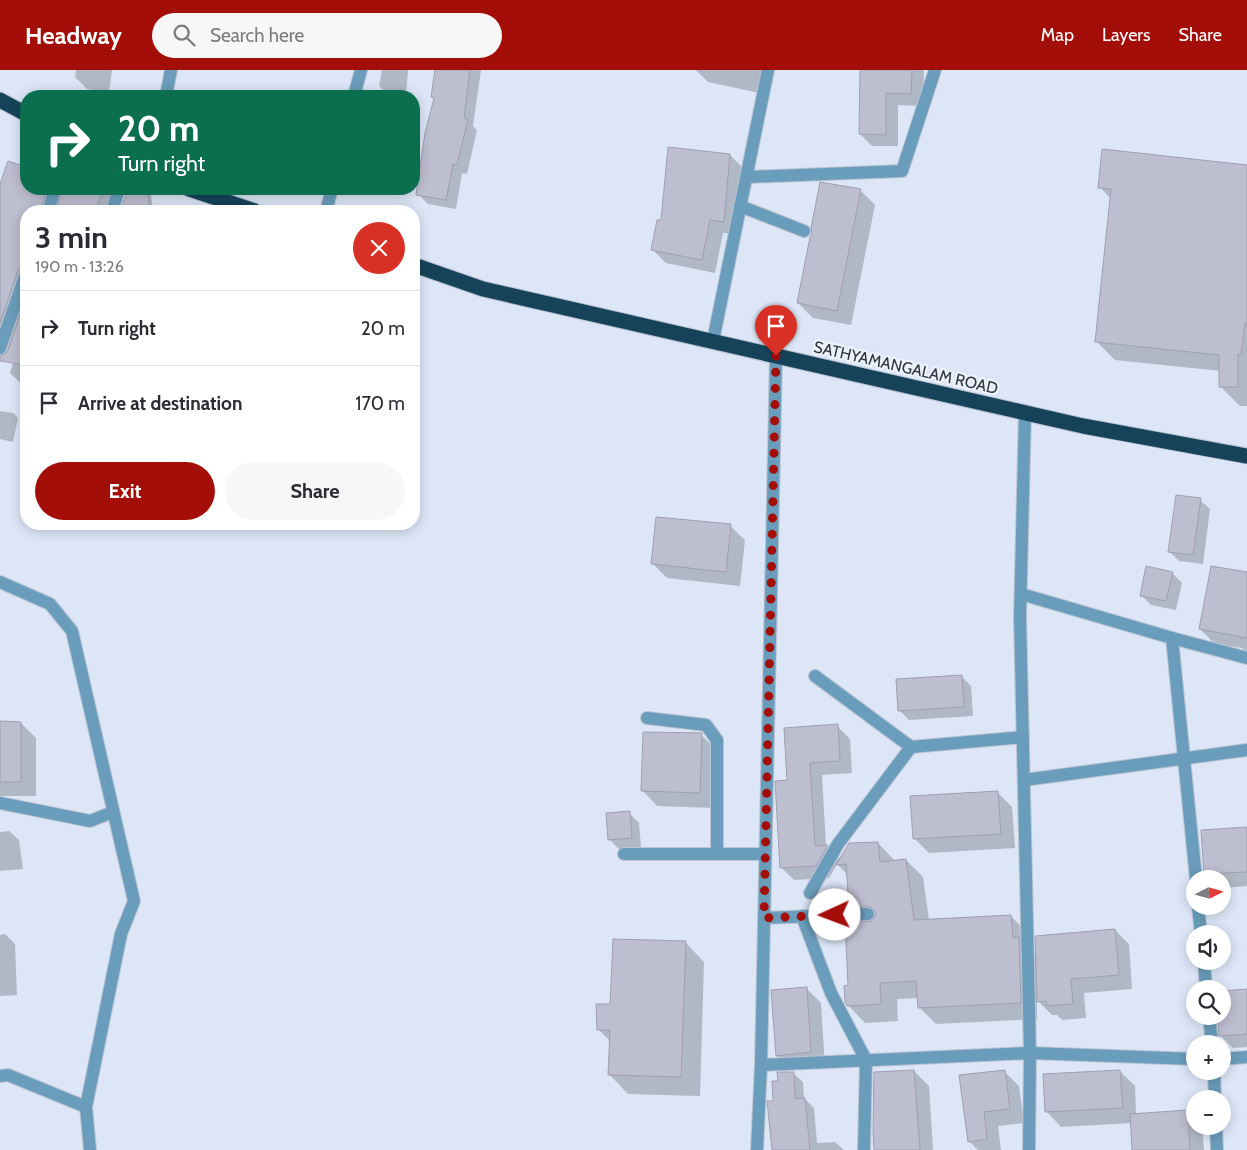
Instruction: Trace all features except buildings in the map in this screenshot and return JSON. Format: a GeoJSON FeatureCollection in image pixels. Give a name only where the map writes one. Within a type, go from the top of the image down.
{"type":"FeatureCollection","features":[{"type":"Feature","properties":{"kind":"highway"},"geometry":{"type":"LineString","coordinates":[[0,100],[20,111]]}},
{"type":"Feature","properties":{"kind":"highway"},"geometry":{"type":"LineString","coordinates":[[206,195],[237,205]]}},
{"type":"Feature","properties":{"kind":"highway","name":"SATHYAMANGALAM ROAD"},"geometry":{"type":"LineString","coordinates":[[420,267],[483,289],[776,356],[1083,426],[1247,456]]}},
{"type":"Feature","properties":{"kind":"street"},"geometry":{"type":"LineString","coordinates":[[167,90],[171,70]]}},
{"type":"Feature","properties":{"kind":"street"},"geometry":{"type":"LineString","coordinates":[[356,90],[361,70]]}},
{"type":"Feature","properties":{"kind":"street"},"geometry":{"type":"LineString","coordinates":[[712,341],[768,70]]}},
{"type":"Feature","properties":{"kind":"street"},"geometry":{"type":"LineString","coordinates":[[746,177],[902,171],[936,70]]}},
{"type":"Feature","properties":{"kind":"street"},"geometry":{"type":"LineString","coordinates":[[740,206],[804,231]]}},
{"type":"Feature","properties":{"kind":"street"},"geometry":{"type":"LineString","coordinates":[[0,348],[20,290]]}},
{"type":"Feature","properties":{"kind":"street"},"geometry":{"type":"LineString","coordinates":[[757,1150],[761,1065],[776,356]]}},
{"type":"Feature","properties":{"kind":"street"},"geometry":{"type":"LineString","coordinates":[[1025,412],[1021,594],[1030,1053],[1029,1150]]}},
{"type":"Feature","properties":{"kind":"street"},"geometry":{"type":"LineString","coordinates":[[0,582],[50,604],[72,631],[134,901],[121,934],[86,1107],[90,1150]]}},
{"type":"Feature","properties":{"kind":"street"},"geometry":{"type":"LineString","coordinates":[[1021,594],[1247,658]]}},
{"type":"Feature","properties":{"kind":"street"},"geometry":{"type":"LineString","coordinates":[[1172,638],[1195,870]]}},
{"type":"Feature","properties":{"kind":"street"},"geometry":{"type":"LineString","coordinates":[[815,676],[911,747],[1023,737]]}},
{"type":"Feature","properties":{"kind":"street"},"geometry":{"type":"LineString","coordinates":[[648,718],[706,725],[717,740],[717,854]]}},
{"type":"Feature","properties":{"kind":"street"},"geometry":{"type":"LineString","coordinates":[[810,893],[838,844],[911,747]]}},
{"type":"Feature","properties":{"kind":"street"},"geometry":{"type":"LineString","coordinates":[[1024,780],[1247,750]]}},
{"type":"Feature","properties":{"kind":"street"},"geometry":{"type":"LineString","coordinates":[[0,803],[90,821],[113,812]]}},
{"type":"Feature","properties":{"kind":"street"},"geometry":{"type":"LineString","coordinates":[[624,854],[765,854]]}},
{"type":"Feature","properties":{"kind":"street"},"geometry":{"type":"LineString","coordinates":[[764,918],[868,914]]}},
{"type":"Feature","properties":{"kind":"street"},"geometry":{"type":"LineString","coordinates":[[802,916],[831,993],[866,1060],[864,1150]]}},
{"type":"Feature","properties":{"kind":"street"},"geometry":{"type":"LineString","coordinates":[[761,1065],[1030,1053],[1186,1060]]}},
{"type":"Feature","properties":{"kind":"street"},"geometry":{"type":"LineString","coordinates":[[1231,1060],[1244,1059]]}},
{"type":"Feature","properties":{"kind":"street"},"geometry":{"type":"LineString","coordinates":[[0,1076],[8,1075],[86,1107]]}},
{"type":"Feature","properties":{"kind":"street"},"geometry":{"type":"LineString","coordinates":[[1216,1135],[1217,1150]]}},
{"type":"Feature","properties":{"kind":"route"},"geometry":{"type":"LineString","coordinates":[[776,356],[764,918],[835,915]]}}]}
